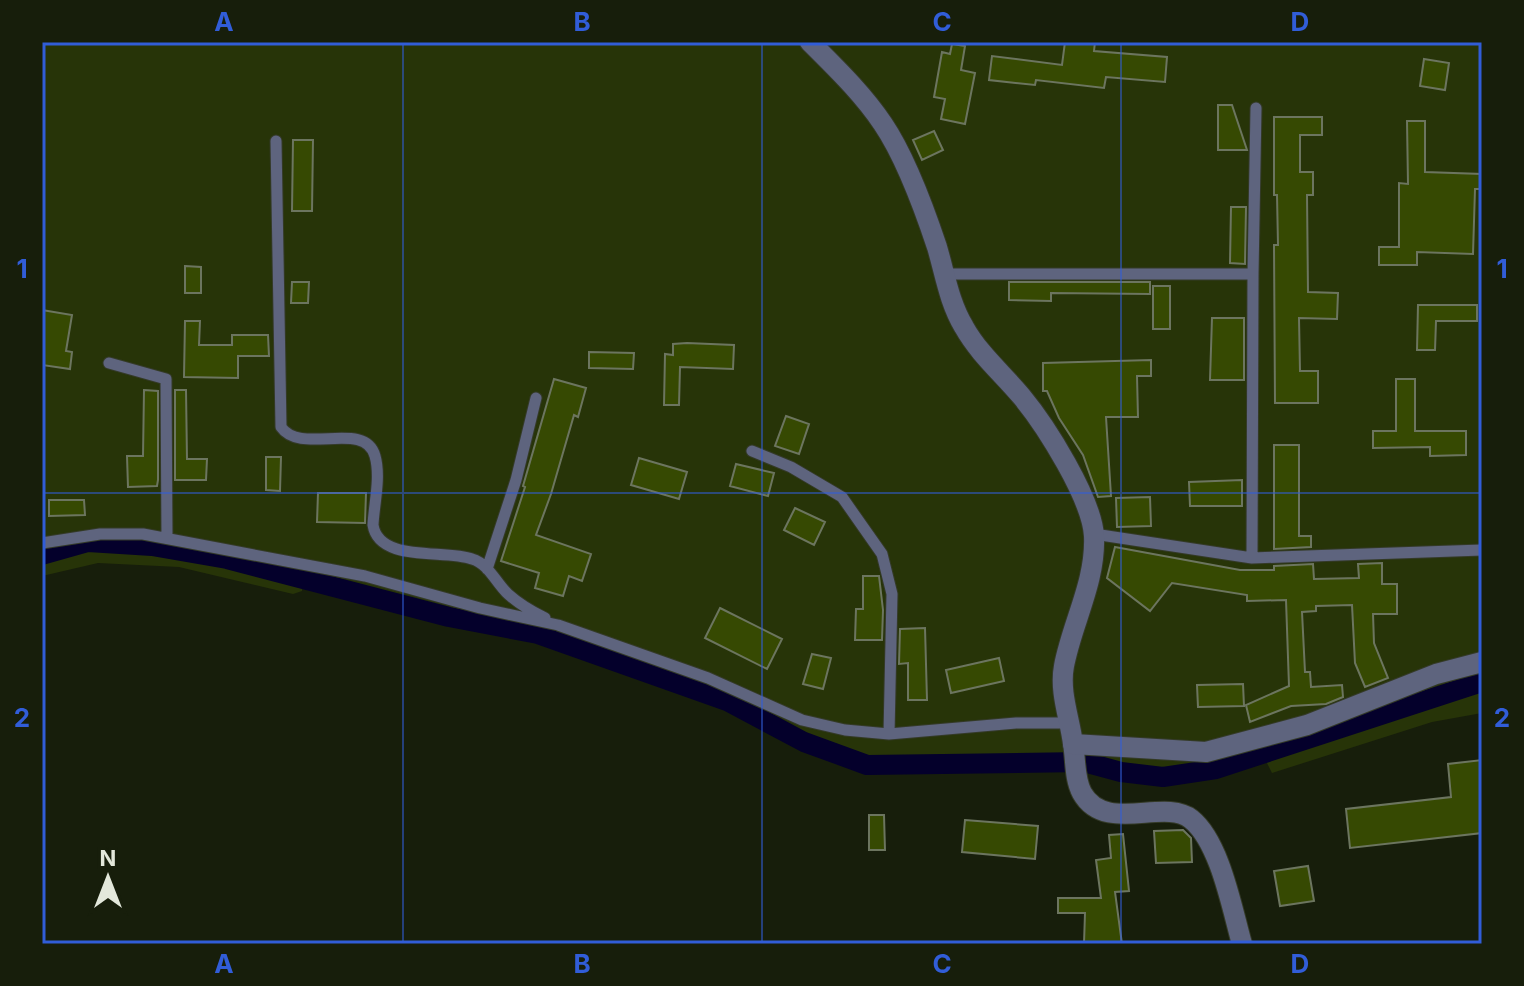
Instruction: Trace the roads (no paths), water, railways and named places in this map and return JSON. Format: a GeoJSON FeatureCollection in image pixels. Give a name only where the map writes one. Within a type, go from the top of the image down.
{"type":"FeatureCollection","features":[{"type":"Feature","properties":{"kind":"street"},"geometry":{"type":"LineString","coordinates":[[810,42],[861,96],[884,126],[907,172],[937,247],[953,307],[965,329],[1024,399],[1067,463],[1094,534],[1093,563],[1064,666],[1062,687],[1082,794],[1098,811],[1135,815],[1167,813],[1189,817],[1208,839],[1227,889],[1242,944]]}},
{"type":"Feature","properties":{"kind":"street"},"geometry":{"type":"LineString","coordinates":[[1075,759],[1206,752],[1307,725],[1436,674],[1482,662]]}},
{"type":"Feature","properties":{"kind":"lane"},"geometry":{"type":"LineString","coordinates":[[1252,558],[1256,108]]}},
{"type":"Feature","properties":{"kind":"lane"},"geometry":{"type":"LineString","coordinates":[[276,141],[281,427],[286,435],[295,438],[349,438],[368,444],[377,463],[373,525],[381,543],[476,560],[506,593],[558,625]]}},
{"type":"Feature","properties":{"kind":"lane"},"geometry":{"type":"LineString","coordinates":[[943,274],[1253,274]]}},
{"type":"Feature","properties":{"kind":"lane"},"geometry":{"type":"LineString","coordinates":[[109,363],[166,379],[167,538]]}},
{"type":"Feature","properties":{"kind":"lane"},"geometry":{"type":"LineString","coordinates":[[487,569],[516,480],[536,398]]}},
{"type":"Feature","properties":{"kind":"lane"},"geometry":{"type":"LineString","coordinates":[[752,451],[791,467],[842,497],[882,554],[892,594],[889,734]]}},
{"type":"Feature","properties":{"kind":"lane"},"geometry":{"type":"LineString","coordinates":[[42,543],[100,534],[167,538],[365,576],[480,608],[558,625],[708,678],[802,720],[845,730],[889,734],[1016,723],[1071,723]]}},
{"type":"Feature","properties":{"kind":"lane"},"geometry":{"type":"LineString","coordinates":[[1094,534],[1252,558],[1482,550]]}},
{"type":"Feature","properties":{"kind":"waterway"},"geometry":{"type":"LineString","coordinates":[[42,555],[88,542],[152,546],[227,559],[449,617],[538,634],[727,701],[804,742],[867,765],[1084,762],[1121,772],[1163,777],[1216,769],[1482,682]]}}]}
